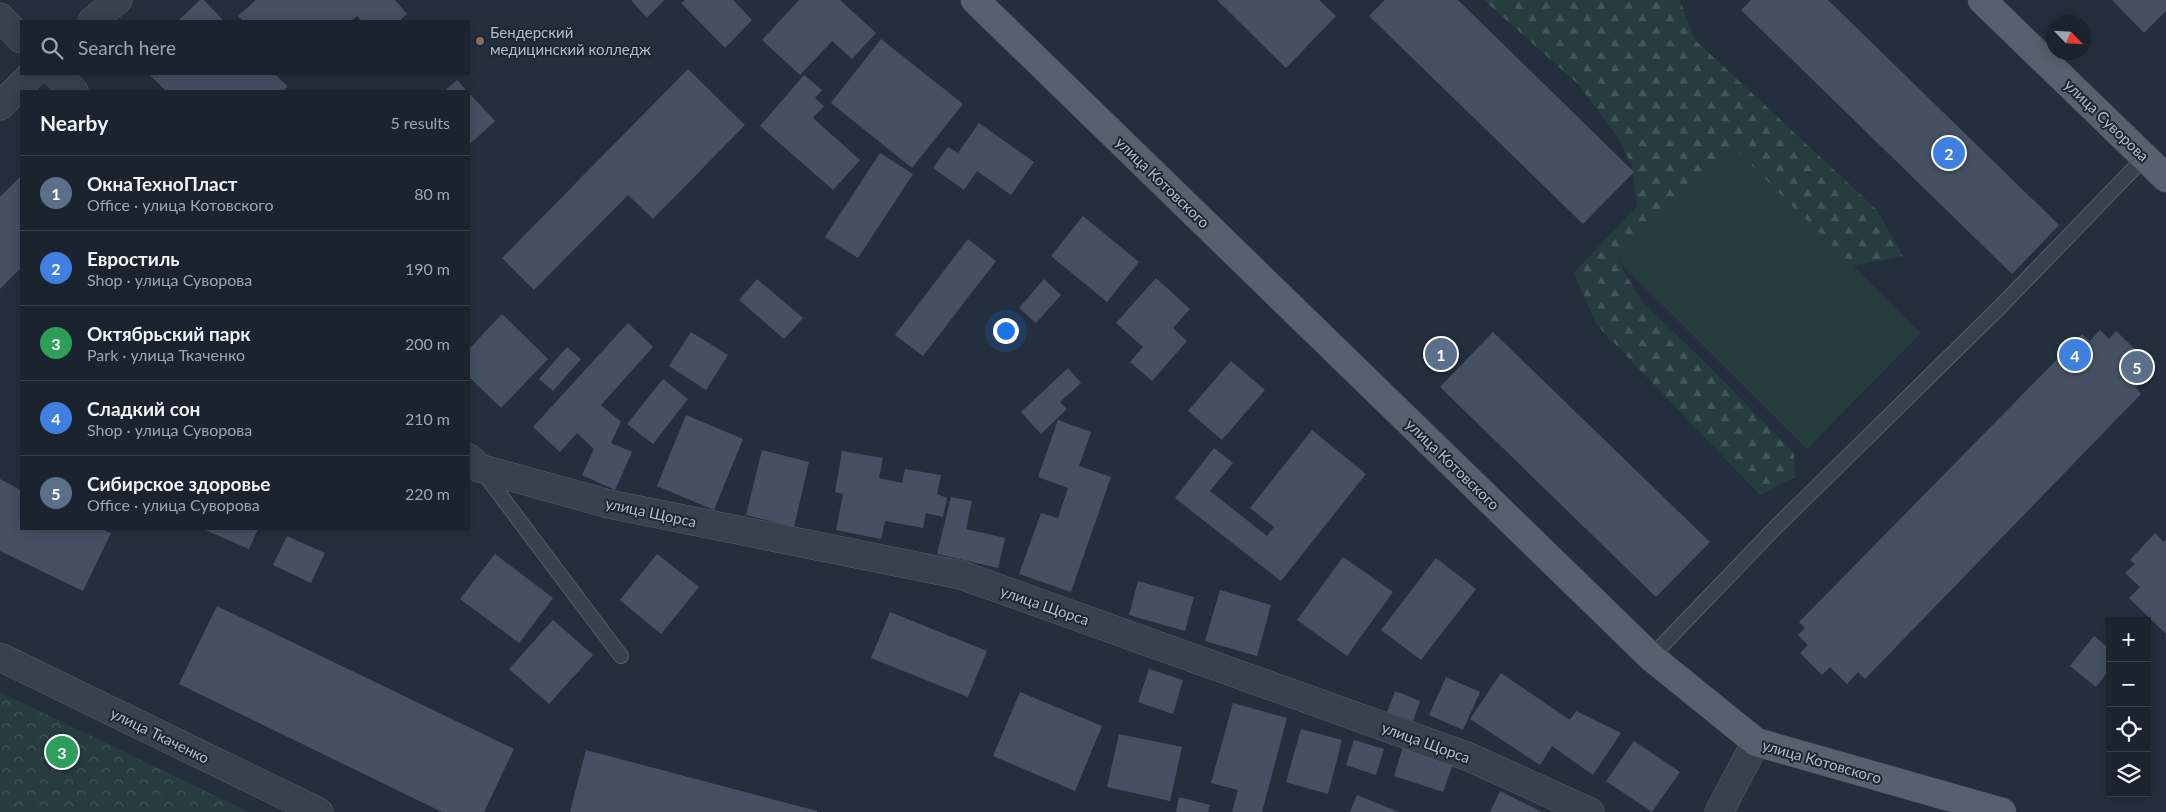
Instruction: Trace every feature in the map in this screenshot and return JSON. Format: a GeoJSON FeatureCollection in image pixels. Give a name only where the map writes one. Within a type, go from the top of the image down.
{"type":"FeatureCollection","features":[{"type":"Feature","properties":{"kind":"main road","name":"улица Котовского"},"geometry":{"type":"LineString","coordinates":[[975,0],[1651,657],[1756,742],[2002,812]]}},
{"type":"Feature","properties":{"kind":"main road","name":"улица Суворова"},"geometry":{"type":"LineString","coordinates":[[1982,0],[2166,178]]}},
{"type":"Feature","properties":{"kind":"street"},"geometry":{"type":"LineString","coordinates":[[93,20],[118,0]]}},
{"type":"Feature","properties":{"kind":"street"},"geometry":{"type":"LineString","coordinates":[[0,17],[20,38]]}},
{"type":"Feature","properties":{"kind":"street"},"geometry":{"type":"LineString","coordinates":[[0,106],[31,75]]}},
{"type":"Feature","properties":{"kind":"street"},"geometry":{"type":"LineString","coordinates":[[57,75],[73,90]]}},
{"type":"Feature","properties":{"kind":"street","name":"улица Щорса"},"geometry":{"type":"LineString","coordinates":[[474,463],[609,504],[961,575],[1469,756],[1590,812]]}},
{"type":"Feature","properties":{"kind":"street","name":"улица Ткаченко"},"geometry":{"type":"LineString","coordinates":[[0,658],[320,812]]}},
{"type":"Feature","properties":{"kind":"street"},"geometry":{"type":"LineString","coordinates":[[1719,812],[1756,742]]}},
{"type":"Feature","properties":{"kind":"lane"},"geometry":{"type":"LineString","coordinates":[[1651,657],[1775,528],[2001,306],[2145,157]]}},
{"type":"Feature","properties":{"kind":"lane"},"geometry":{"type":"LineString","coordinates":[[474,463],[621,656]]}},
{"type":"Feature","properties":{"kind":"green space"},"geometry":{"type":"Polygon","coordinates":[[[1484,0],[1680,0],[1694,39],[1877,210],[1903,256],[1853,266],[1731,145],[1617,260],[1643,303],[1706,363],[1794,453],[1795,477],[1760,495],[1596,324],[1574,273],[1637,206],[1632,166],[1619,139],[1578,84],[1484,0]]]}},
{"type":"Feature","properties":{"kind":"green space"},"geometry":{"type":"Polygon","coordinates":[[[1731,144],[1921,333],[1807,449],[1617,260],[1731,144]]]}},
{"type":"Feature","properties":{"kind":"green space"},"geometry":{"type":"Polygon","coordinates":[[[0,692],[249,812],[0,812],[0,692]]]}},
{"type":"Feature","properties":{"kind":"building"},"geometry":{"type":"Polygon","coordinates":[[[200,0],[204,0],[223,20],[179,20],[200,0]]]}},
{"type":"Feature","properties":{"kind":"building"},"geometry":{"type":"Polygon","coordinates":[[[256,0],[395,0],[407,14],[400,20],[361,20],[357,16],[352,20],[242,20],[238,16],[256,0]]]}},
{"type":"Feature","properties":{"kind":"building"},"geometry":{"type":"Polygon","coordinates":[[[631,0],[664,0],[647,18],[631,0]]]}},
{"type":"Feature","properties":{"kind":"building"},"geometry":{"type":"Polygon","coordinates":[[[685,0],[733,0],[752,20],[725,48],[681,3],[685,0]]]}},
{"type":"Feature","properties":{"kind":"building"},"geometry":{"type":"Polygon","coordinates":[[[799,0],[840,0],[876,33],[852,59],[832,41],[800,75],[762,40],[799,0]]]}},
{"type":"Feature","properties":{"kind":"building"},"geometry":{"type":"Polygon","coordinates":[[[1217,0],[1319,0],[1336,16],[1286,68],[1217,0]]]}},
{"type":"Feature","properties":{"kind":"building"},"geometry":{"type":"Polygon","coordinates":[[[1385,0],[1458,0],[1634,172],[1583,224],[1369,16],[1385,0]]]}},
{"type":"Feature","properties":{"kind":"building"},"geometry":{"type":"Polygon","coordinates":[[[1751,0],[1828,0],[2059,225],[2012,274],[1741,10],[1751,0]]]}},
{"type":"Feature","properties":{"kind":"building"},"geometry":{"type":"Polygon","coordinates":[[[2112,0],[2166,0],[2166,11],[2144,33],[2112,0]]]}},
{"type":"Feature","properties":{"kind":"building"},"geometry":{"type":"Polygon","coordinates":[[[881,39],[963,104],[912,168],[831,103],[881,39]]]}},
{"type":"Feature","properties":{"kind":"building"},"geometry":{"type":"Polygon","coordinates":[[[688,69],[745,125],[653,219],[628,195],[534,290],[502,258],[688,69]]]}},
{"type":"Feature","properties":{"kind":"building"},"geometry":{"type":"Polygon","coordinates":[[[150,75],[276,75],[288,87],[284,90],[165,90],[150,75]]]}},
{"type":"Feature","properties":{"kind":"building"},"geometry":{"type":"Polygon","coordinates":[[[804,75],[822,90],[815,98],[824,106],[813,118],[860,160],[833,190],[760,126],[804,75]]]}},
{"type":"Feature","properties":{"kind":"building"},"geometry":{"type":"Polygon","coordinates":[[[457,80],[466,90],[445,90],[457,80]]]}},
{"type":"Feature","properties":{"kind":"building"},"geometry":{"type":"Polygon","coordinates":[[[470,94],[495,121],[470,144],[470,94]]]}},
{"type":"Feature","properties":{"kind":"building"},"geometry":{"type":"Polygon","coordinates":[[[979,123],[1034,162],[1011,195],[977,171],[964,190],[933,168],[948,147],[958,153],[979,123]]]}},
{"type":"Feature","properties":{"kind":"building"},"geometry":{"type":"Polygon","coordinates":[[[880,153],[913,174],[858,258],[825,237],[880,153]]]}},
{"type":"Feature","properties":{"kind":"building"},"geometry":{"type":"Polygon","coordinates":[[[20,177],[20,269],[0,289],[0,197],[20,177]]]}},
{"type":"Feature","properties":{"kind":"building"},"geometry":{"type":"Polygon","coordinates":[[[1083,216],[1139,262],[1107,302],[1051,256],[1083,216]]]}},
{"type":"Feature","properties":{"kind":"building"},"geometry":{"type":"Polygon","coordinates":[[[968,239],[996,261],[923,356],[895,335],[968,239]]]}},
{"type":"Feature","properties":{"kind":"building"},"geometry":{"type":"Polygon","coordinates":[[[1156,278],[1190,309],[1173,328],[1187,341],[1152,381],[1130,362],[1143,347],[1116,323],[1156,278]]]}},
{"type":"Feature","properties":{"kind":"building"},"geometry":{"type":"Polygon","coordinates":[[[757,279],[803,318],[784,339],[739,300],[757,279]]]}},
{"type":"Feature","properties":{"kind":"building"},"geometry":{"type":"Polygon","coordinates":[[[1044,279],[1061,295],[1036,323],[1019,308],[1044,279]]]}},
{"type":"Feature","properties":{"kind":"building"},"geometry":{"type":"Polygon","coordinates":[[[502,314],[548,359],[501,408],[470,378],[470,348],[502,314]]]}},
{"type":"Feature","properties":{"kind":"building"},"geometry":{"type":"Polygon","coordinates":[[[628,323],[653,347],[601,405],[621,422],[611,443],[632,452],[615,490],[582,475],[594,449],[577,433],[560,452],[533,427],[628,323]]]}},
{"type":"Feature","properties":{"kind":"building"},"geometry":{"type":"Polygon","coordinates":[[[2100,330],[2109,339],[2116,331],[2146,360],[2138,368],[2146,377],[2136,388],[2141,394],[1865,679],[1858,672],[1847,684],[1830,667],[1822,675],[1800,653],[1808,645],[1798,635],[1805,628],[1799,622],[2082,334],[2090,341],[2100,330]]]}},
{"type":"Feature","properties":{"kind":"building"},"geometry":{"type":"Polygon","coordinates":[[[691,332],[728,355],[706,390],[669,366],[691,332]]]}},
{"type":"Feature","properties":{"kind":"building"},"geometry":{"type":"Polygon","coordinates":[[[1493,332],[1710,542],[1656,597],[1440,387],[1493,332]]]}},
{"type":"Feature","properties":{"kind":"building"},"geometry":{"type":"Polygon","coordinates":[[[567,347],[581,359],[553,391],[539,379],[567,347]]]}},
{"type":"Feature","properties":{"kind":"building"},"geometry":{"type":"Polygon","coordinates":[[[1231,361],[1265,390],[1222,440],[1188,411],[1231,361]]]}},
{"type":"Feature","properties":{"kind":"building"},"geometry":{"type":"Polygon","coordinates":[[[1068,368],[1081,383],[1060,402],[1067,409],[1041,434],[1021,412],[1068,368]]]}},
{"type":"Feature","properties":{"kind":"building"},"geometry":{"type":"Polygon","coordinates":[[[663,379],[688,399],[653,444],[627,424],[663,379]]]}},
{"type":"Feature","properties":{"kind":"building"},"geometry":{"type":"Polygon","coordinates":[[[686,415],[743,439],[714,510],[657,486],[686,415]]]}},
{"type":"Feature","properties":{"kind":"building"},"geometry":{"type":"Polygon","coordinates":[[[1058,420],[1091,432],[1079,466],[1111,477],[1071,592],[1019,574],[1041,513],[1058,518],[1068,488],[1038,477],[1058,420]]]}},
{"type":"Feature","properties":{"kind":"building"},"geometry":{"type":"Polygon","coordinates":[[[1312,430],[1366,474],[1281,581],[1175,498],[1214,448],[1233,463],[1210,491],[1267,536],[1274,527],[1250,508],[1312,430]]]}},
{"type":"Feature","properties":{"kind":"building"},"geometry":{"type":"Polygon","coordinates":[[[762,450],[809,462],[794,527],[746,515],[762,450]]]}},
{"type":"Feature","properties":{"kind":"building"},"geometry":{"type":"Polygon","coordinates":[[[842,451],[883,458],[879,478],[902,483],[905,469],[941,475],[937,494],[947,498],[943,517],[926,513],[923,528],[885,521],[881,539],[836,530],[843,494],[835,492],[842,451]]]}},
{"type":"Feature","properties":{"kind":"building"},"geometry":{"type":"Polygon","coordinates":[[[0,479],[20,489],[20,530],[104,530],[111,533],[83,591],[0,551],[0,479]]]}},
{"type":"Feature","properties":{"kind":"building"},"geometry":{"type":"Polygon","coordinates":[[[951,497],[972,501],[966,529],[1005,538],[998,568],[937,554],[951,497]]]}},
{"type":"Feature","properties":{"kind":"building"},"geometry":{"type":"Polygon","coordinates":[[[205,530],[258,530],[249,549],[205,530]]]}},
{"type":"Feature","properties":{"kind":"building"},"geometry":{"type":"Polygon","coordinates":[[[2155,533],[2164,542],[2166,540],[2166,634],[2151,619],[2151,617],[2149,617],[2129,598],[2140,587],[2125,573],[2135,564],[2130,560],[2155,533]]]}},
{"type":"Feature","properties":{"kind":"building"},"geometry":{"type":"Polygon","coordinates":[[[287,536],[325,553],[311,583],[273,565],[287,536]]]}},
{"type":"Feature","properties":{"kind":"building"},"geometry":{"type":"Polygon","coordinates":[[[495,554],[553,598],[519,643],[460,599],[495,554]]]}},
{"type":"Feature","properties":{"kind":"building"},"geometry":{"type":"Polygon","coordinates":[[[657,554],[699,587],[661,634],[620,600],[657,554]]]}},
{"type":"Feature","properties":{"kind":"building"},"geometry":{"type":"Polygon","coordinates":[[[1343,557],[1393,592],[1347,656],[1297,620],[1343,557]]]}},
{"type":"Feature","properties":{"kind":"building"},"geometry":{"type":"Polygon","coordinates":[[[1436,558],[1476,589],[1421,660],[1381,630],[1436,558]]]}},
{"type":"Feature","properties":{"kind":"building"},"geometry":{"type":"Polygon","coordinates":[[[1138,581],[1194,597],[1185,631],[1129,615],[1138,581]]]}},
{"type":"Feature","properties":{"kind":"building"},"geometry":{"type":"Polygon","coordinates":[[[1220,590],[1271,605],[1257,656],[1205,641],[1220,590]]]}},
{"type":"Feature","properties":{"kind":"building"},"geometry":{"type":"Polygon","coordinates":[[[217,606],[514,749],[484,812],[442,812],[179,684],[217,606]]]}},
{"type":"Feature","properties":{"kind":"building"},"geometry":{"type":"Polygon","coordinates":[[[890,612],[987,651],[968,697],[871,658],[890,612]]]}},
{"type":"Feature","properties":{"kind":"building"},"geometry":{"type":"Polygon","coordinates":[[[553,620],[593,655],[549,704],[509,669],[553,620]]]}},
{"type":"Feature","properties":{"kind":"building"},"geometry":{"type":"Polygon","coordinates":[[[2094,636],[2106,646],[2106,674],[2096,687],[2070,666],[2094,636]]]}},
{"type":"Feature","properties":{"kind":"building"},"geometry":{"type":"Polygon","coordinates":[[[1149,669],[1183,680],[1173,714],[1138,702],[1149,669]]]}},
{"type":"Feature","properties":{"kind":"building"},"geometry":{"type":"Polygon","coordinates":[[[1501,673],[1570,720],[1576,711],[1621,733],[1593,775],[1552,746],[1540,765],[1470,719],[1501,673]]]}},
{"type":"Feature","properties":{"kind":"building"},"geometry":{"type":"Polygon","coordinates":[[[1446,677],[1480,692],[1463,730],[1429,715],[1446,677]]]}},
{"type":"Feature","properties":{"kind":"building"},"geometry":{"type":"Polygon","coordinates":[[[1395,691],[1420,701],[1413,721],[1387,712],[1395,691]]]}},
{"type":"Feature","properties":{"kind":"building"},"geometry":{"type":"Polygon","coordinates":[[[1020,692],[1102,726],[1075,791],[993,756],[1020,692]]]}},
{"type":"Feature","properties":{"kind":"building"},"geometry":{"type":"Polygon","coordinates":[[[1233,703],[1287,718],[1262,812],[1232,812],[1238,790],[1211,783],[1233,703]]]}},
{"type":"Feature","properties":{"kind":"building"},"geometry":{"type":"Polygon","coordinates":[[[1301,729],[1342,740],[1328,794],[1286,782],[1301,729]]]}},
{"type":"Feature","properties":{"kind":"building"},"geometry":{"type":"Polygon","coordinates":[[[1119,734],[1182,747],[1170,801],[1107,787],[1119,734]]]}},
{"type":"Feature","properties":{"kind":"building"},"geometry":{"type":"Polygon","coordinates":[[[1354,740],[1384,749],[1376,775],[1346,765],[1354,740]]]}},
{"type":"Feature","properties":{"kind":"building"},"geometry":{"type":"Polygon","coordinates":[[[1634,741],[1680,772],[1652,812],[1606,781],[1634,741]]]}},
{"type":"Feature","properties":{"kind":"building"},"geometry":{"type":"Polygon","coordinates":[[[1403,747],[1453,764],[1443,792],[1394,776],[1403,747]]]}},
{"type":"Feature","properties":{"kind":"building"},"geometry":{"type":"Polygon","coordinates":[[[586,750],[817,811],[817,812],[570,812],[586,750]]]}},
{"type":"Feature","properties":{"kind":"building"},"geometry":{"type":"Polygon","coordinates":[[[1500,791],[1542,812],[1490,812],[1500,791]]]}},
{"type":"Feature","properties":{"kind":"building"},"geometry":{"type":"Polygon","coordinates":[[[1357,795],[1399,812],[1350,812],[1357,795]]]}},
{"type":"Feature","properties":{"kind":"building"},"geometry":{"type":"Polygon","coordinates":[[[1179,797],[1210,805],[1208,812],[1176,812],[1179,797]]]}},
{"type":"Feature","properties":{"kind":"place","name":"Бендерский медицинский колледж"},"geometry":{"type":"Point","coordinates":[480,41]}},
{"type":"Feature","properties":{"kind":"place","name":"Евростиль"},"geometry":{"type":"Point","coordinates":[1949,153]}},
{"type":"Feature","properties":{"kind":"place","name":"ОкнаТехноПласт"},"geometry":{"type":"Point","coordinates":[1441,354]}},
{"type":"Feature","properties":{"kind":"place","name":"Сладкий сон"},"geometry":{"type":"Point","coordinates":[2075,355]}},
{"type":"Feature","properties":{"kind":"place","name":"Сибирское здоровье"},"geometry":{"type":"Point","coordinates":[2137,367]}},
{"type":"Feature","properties":{"kind":"place","name":"Октябрьский парк"},"geometry":{"type":"Point","coordinates":[62,752]}}]}
